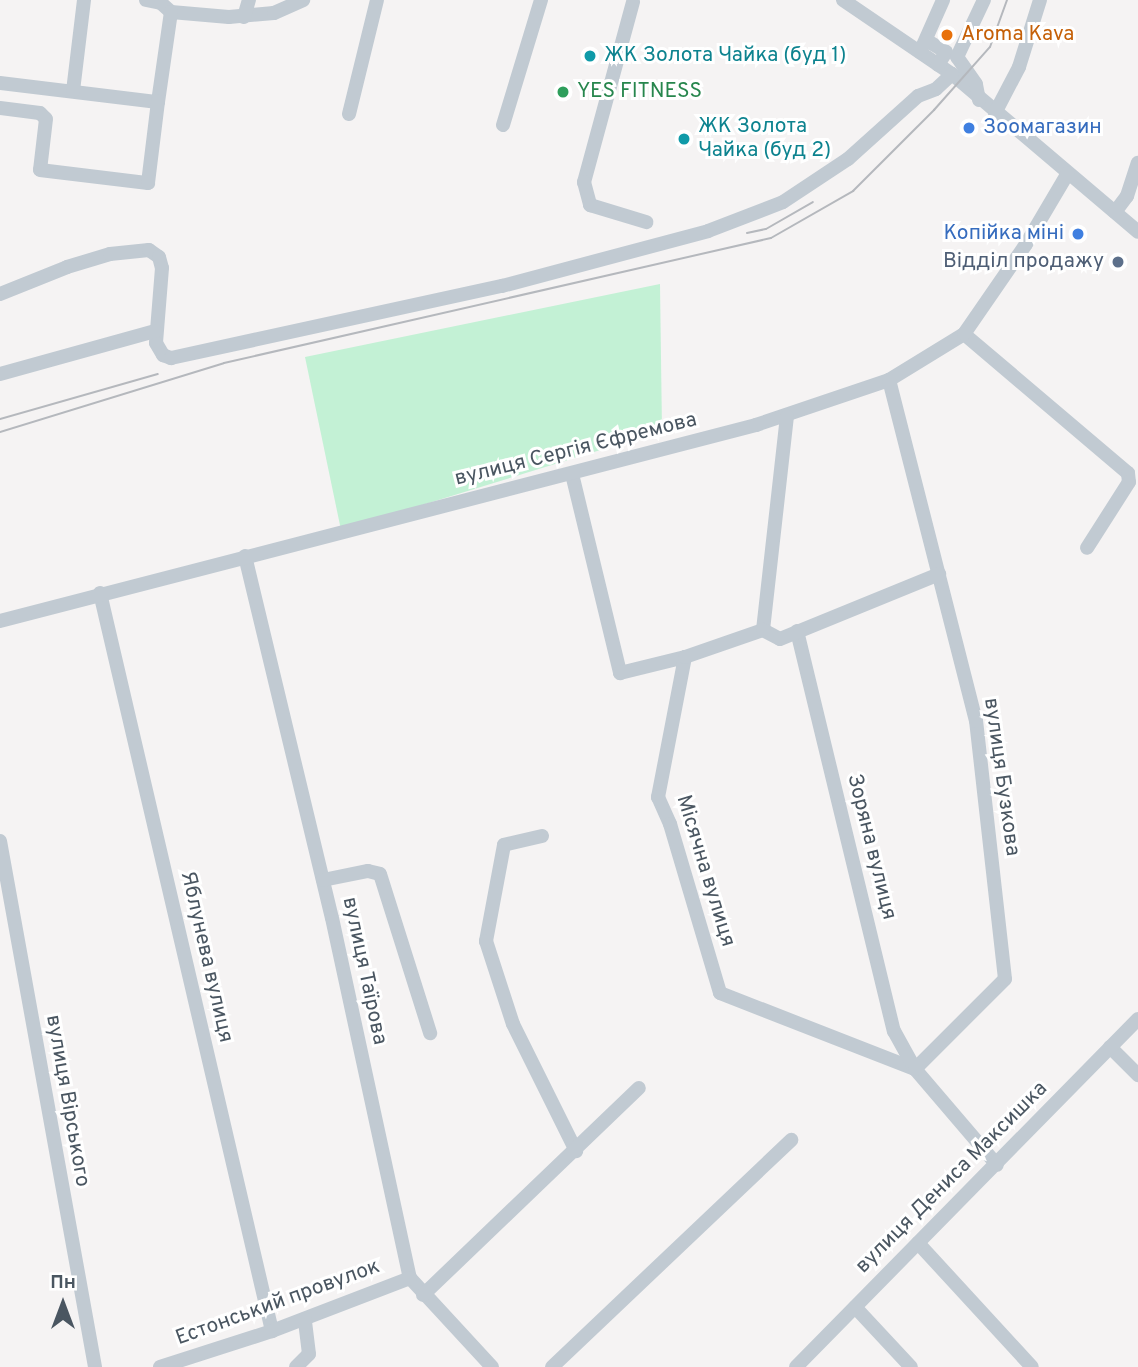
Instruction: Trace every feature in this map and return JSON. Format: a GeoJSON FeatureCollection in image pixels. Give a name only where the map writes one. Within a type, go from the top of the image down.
{"type":"FeatureCollection","features":[{"type":"Feature","properties":{"kind":"street"},"geometry":{"type":"LineString","coordinates":[[73,90],[84,0]]}},
{"type":"Feature","properties":{"kind":"street"},"geometry":{"type":"LineString","coordinates":[[146,0],[161,3],[171,12],[244,17],[274,13],[303,0]]}},
{"type":"Feature","properties":{"kind":"street"},"geometry":{"type":"LineString","coordinates":[[244,17],[249,0]]}},
{"type":"Feature","properties":{"kind":"street"},"geometry":{"type":"LineString","coordinates":[[349,114],[377,0]]}},
{"type":"Feature","properties":{"kind":"street"},"geometry":{"type":"LineString","coordinates":[[503,125],[541,0]]}},
{"type":"Feature","properties":{"kind":"street"},"geometry":{"type":"LineString","coordinates":[[843,0],[923,46],[938,65],[1138,232]]}},
{"type":"Feature","properties":{"kind":"street"},"geometry":{"type":"LineString","coordinates":[[923,46],[943,0]]}},
{"type":"Feature","properties":{"kind":"street"},"geometry":{"type":"LineString","coordinates":[[979,100],[976,84],[957,57],[984,0]]}},
{"type":"Feature","properties":{"kind":"street"},"geometry":{"type":"LineString","coordinates":[[995,113],[1019,67],[1040,0]]}},
{"type":"Feature","properties":{"kind":"street"},"geometry":{"type":"LineString","coordinates":[[633,2],[584,182],[590,205],[646,222]]}},
{"type":"Feature","properties":{"kind":"street"},"geometry":{"type":"LineString","coordinates":[[0,108],[40,113],[46,119],[40,170],[148,183],[171,12]]}},
{"type":"Feature","properties":{"kind":"street"},"geometry":{"type":"LineString","coordinates":[[0,295],[67,267],[110,254],[149,250],[159,257],[162,268],[155,331],[163,355],[184,357],[502,286],[708,231],[772,207],[814,184],[848,159],[918,96],[936,89],[952,74]]}},
{"type":"Feature","properties":{"kind":"street"},"geometry":{"type":"LineString","coordinates":[[0,83],[158,102]]}},
{"type":"Feature","properties":{"kind":"street"},"geometry":{"type":"LineString","coordinates":[[1115,212],[1127,196],[1138,163]]}},
{"type":"Feature","properties":{"kind":"street","name":"вулиця Сергія Єфремова"},"geometry":{"type":"LineString","coordinates":[[0,621],[787,416],[889,380],[964,334],[1026,244],[1068,173]]}},
{"type":"Feature","properties":{"kind":"street"},"geometry":{"type":"LineString","coordinates":[[0,374],[155,331]]}},
{"type":"Feature","properties":{"kind":"street"},"geometry":{"type":"LineString","coordinates":[[964,334],[1128,473],[1129,482],[1087,548]]}},
{"type":"Feature","properties":{"kind":"street","name":"вулиця Бузкова"},"geometry":{"type":"LineString","coordinates":[[889,380],[976,721],[1005,979],[915,1069]]}},
{"type":"Feature","properties":{"kind":"street"},"geometry":{"type":"LineString","coordinates":[[763,630],[787,416]]}},
{"type":"Feature","properties":{"kind":"street"},"geometry":{"type":"LineString","coordinates":[[572,474],[620,673],[685,657],[763,630],[780,639],[939,573]]}},
{"type":"Feature","properties":{"kind":"street","name":"вулиця Таїрова"},"geometry":{"type":"LineString","coordinates":[[245,556],[323,880],[410,1278],[492,1367]]}},
{"type":"Feature","properties":{"kind":"street","name":"Яблунева вулиця"},"geometry":{"type":"LineString","coordinates":[[100,593],[272,1331]]}},
{"type":"Feature","properties":{"kind":"street","name":"Зоряна вулиця"},"geometry":{"type":"LineString","coordinates":[[797,631],[894,1031],[915,1069],[997,1165]]}},
{"type":"Feature","properties":{"kind":"street","name":"Місячна вулиця"},"geometry":{"type":"LineString","coordinates":[[685,657],[658,797],[670,824],[719,993],[915,1069]]}},
{"type":"Feature","properties":{"kind":"street"},"geometry":{"type":"LineString","coordinates":[[542,836],[504,845],[486,941],[513,1024],[576,1151]]}},
{"type":"Feature","properties":{"kind":"street","name":"вулиця Вірського"},"geometry":{"type":"LineString","coordinates":[[0,841],[95,1367]]}},
{"type":"Feature","properties":{"kind":"street"},"geometry":{"type":"LineString","coordinates":[[323,880],[368,871],[380,874],[430,1033]]}},
{"type":"Feature","properties":{"kind":"street","name":"вулиця Дениса Максишка"},"geometry":{"type":"LineString","coordinates":[[796,1367],[1138,1019]]}},
{"type":"Feature","properties":{"kind":"street"},"geometry":{"type":"LineString","coordinates":[[1110,1047],[1138,1075]]}},
{"type":"Feature","properties":{"kind":"street"},"geometry":{"type":"LineString","coordinates":[[424,1295],[639,1088]]}},
{"type":"Feature","properties":{"kind":"street"},"geometry":{"type":"LineString","coordinates":[[552,1367],[791,1140]]}},
{"type":"Feature","properties":{"kind":"street"},"geometry":{"type":"LineString","coordinates":[[918,1243],[1032,1367]]}},
{"type":"Feature","properties":{"kind":"street","name":"Естонський провулок"},"geometry":{"type":"LineString","coordinates":[[160,1367],[272,1331],[410,1278]]}},
{"type":"Feature","properties":{"kind":"street"},"geometry":{"type":"LineString","coordinates":[[855,1307],[911,1367]]}},
{"type":"Feature","properties":{"kind":"street"},"geometry":{"type":"LineString","coordinates":[[296,1367],[309,1354],[305,1319]]}},
{"type":"Feature","properties":{"kind":"green space"},"geometry":{"type":"Polygon","coordinates":[[[660,284],[662,431],[341,530],[305,357],[660,284]]]}},
{"type":"Feature","properties":{"kind":"tram line"},"geometry":{"type":"LineString","coordinates":[[0,432],[224,363],[771,238],[853,191],[934,110],[990,47],[1007,0]]}},
{"type":"Feature","properties":{"kind":"tram line"},"geometry":{"type":"LineString","coordinates":[[747,233],[766,229],[813,202]]}},
{"type":"Feature","properties":{"kind":"tram line"},"geometry":{"type":"LineString","coordinates":[[0,419],[158,374]]}},
{"type":"Feature","properties":{"kind":"place","name":"Aroma Kava"},"geometry":{"type":"Point","coordinates":[947,35]}},
{"type":"Feature","properties":{"kind":"place","name":"ЖК Золота Чайка (буд 1)"},"geometry":{"type":"Point","coordinates":[590,56]}},
{"type":"Feature","properties":{"kind":"place","name":"YES FITNESS"},"geometry":{"type":"Point","coordinates":[563,92]}},
{"type":"Feature","properties":{"kind":"place","name":"Зоомагазин"},"geometry":{"type":"Point","coordinates":[969,128]}},
{"type":"Feature","properties":{"kind":"place","name":"ЖК Золота Чайка (буд 2)"},"geometry":{"type":"Point","coordinates":[684,139]}},
{"type":"Feature","properties":{"kind":"place","name":"Копійка міні"},"geometry":{"type":"Point","coordinates":[1078,234]}},
{"type":"Feature","properties":{"kind":"place","name":"Відділ продажу"},"geometry":{"type":"Point","coordinates":[1118,262]}}]}
